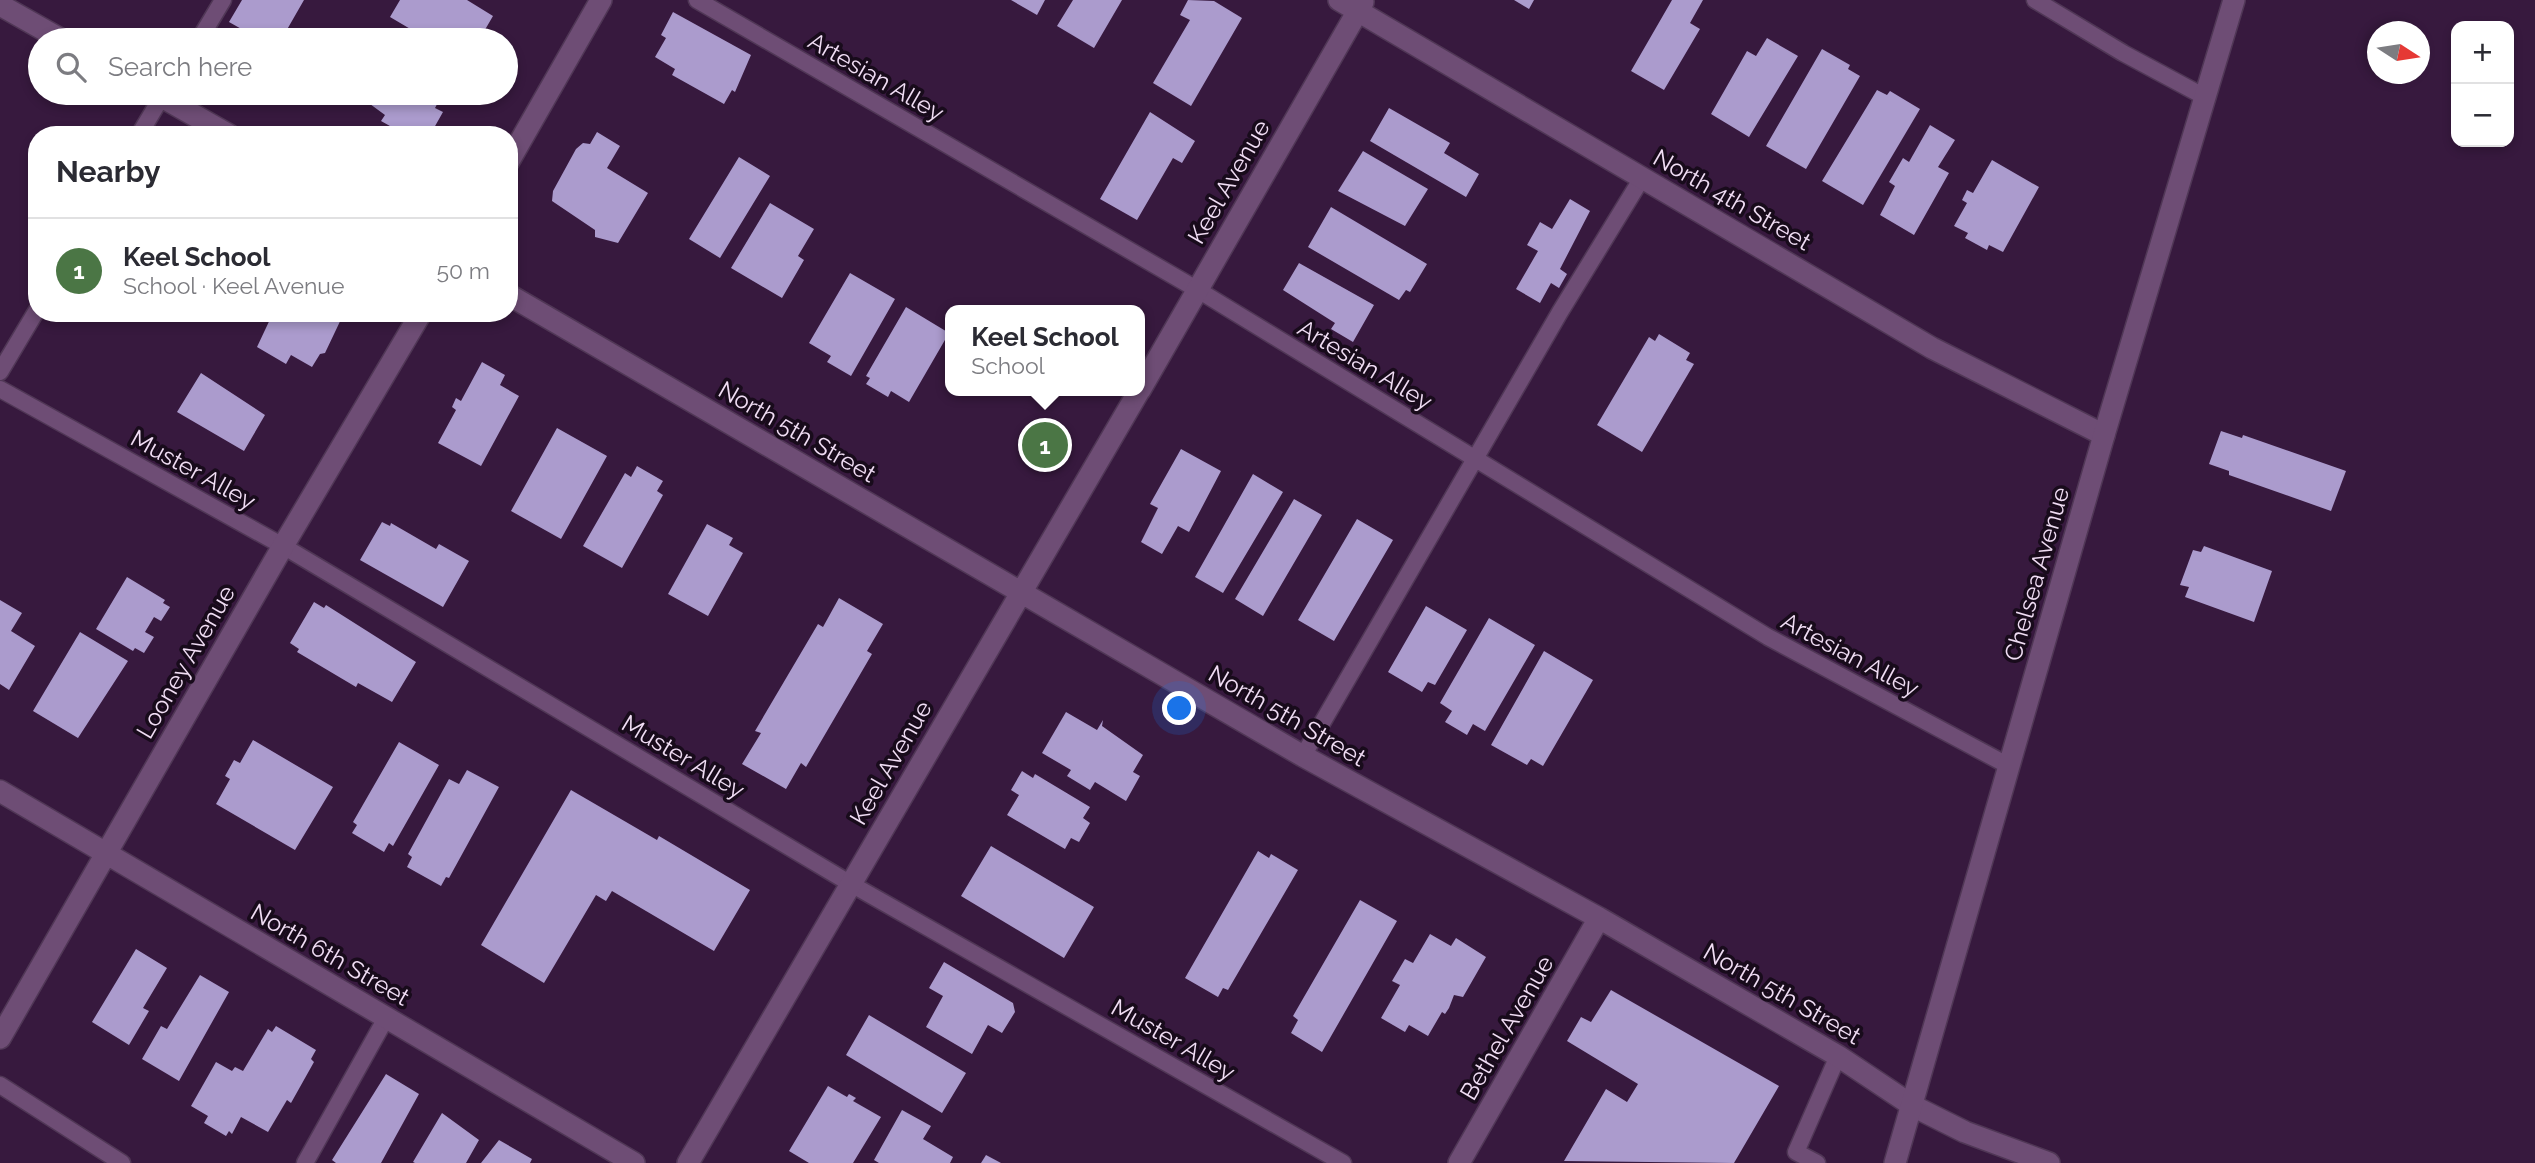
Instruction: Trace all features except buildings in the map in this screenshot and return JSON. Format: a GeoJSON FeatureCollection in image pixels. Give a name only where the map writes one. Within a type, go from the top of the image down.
{"type":"FeatureCollection","features":[{"type":"Feature","properties":{"kind":"street"},"geometry":{"type":"LineString","coordinates":[[518,145],[601,0]]}},
{"type":"Feature","properties":{"kind":"street","name":"North 4th Street"},"geometry":{"type":"LineString","coordinates":[[1339,0],[1361,6],[1642,178],[1932,348],[2104,435]]}},
{"type":"Feature","properties":{"kind":"street","name":"Chelsea Avenue"},"geometry":{"type":"LineString","coordinates":[[1895,1163],[2104,435],[2234,0]]}},
{"type":"Feature","properties":{"kind":"street"},"geometry":{"type":"LineString","coordinates":[[0,5],[41,28]]}},
{"type":"Feature","properties":{"kind":"street","name":"Keel Avenue"},"geometry":{"type":"LineString","coordinates":[[1145,380],[1361,6]]}},
{"type":"Feature","properties":{"kind":"street"},"geometry":{"type":"LineString","coordinates":[[179,105],[214,126]]}},
{"type":"Feature","properties":{"kind":"street","name":"North 5th Street"},"geometry":{"type":"LineString","coordinates":[[518,300],[1303,756],[1599,918],[1838,1056],[1913,1105],[1965,1132],[2049,1163]]}},
{"type":"Feature","properties":{"kind":"street","name":"Looney Avenue"},"geometry":{"type":"LineString","coordinates":[[0,1038],[416,322]]}},
{"type":"Feature","properties":{"kind":"street","name":"Keel Avenue"},"geometry":{"type":"LineString","coordinates":[[688,1163],[1136,396]]}},
{"type":"Feature","properties":{"kind":"street","name":"North 6th Street"},"geometry":{"type":"LineString","coordinates":[[0,791],[634,1163]]}},
{"type":"Feature","properties":{"kind":"street","name":"Bethel Avenue"},"geometry":{"type":"LineString","coordinates":[[1459,1163],[1599,918]]}},
{"type":"Feature","properties":{"kind":"lane"},"geometry":{"type":"LineString","coordinates":[[206,28],[223,0]]}},
{"type":"Feature","properties":{"kind":"lane","name":"Artesian Alley"},"geometry":{"type":"LineString","coordinates":[[697,0],[1198,290],[1768,638],[2009,766]]}},
{"type":"Feature","properties":{"kind":"lane"},"geometry":{"type":"LineString","coordinates":[[2035,0],[2123,53],[2205,97]]}},
{"type":"Feature","properties":{"kind":"lane"},"geometry":{"type":"LineString","coordinates":[[144,126],[154,105]]}},
{"type":"Feature","properties":{"kind":"lane"},"geometry":{"type":"LineString","coordinates":[[1303,756],[1474,458],[1642,178]]}},
{"type":"Feature","properties":{"kind":"lane"},"geometry":{"type":"LineString","coordinates":[[0,373],[30,322]]}},
{"type":"Feature","properties":{"kind":"lane","name":"Muster Alley"},"geometry":{"type":"LineString","coordinates":[[0,389],[283,547],[851,884],[1343,1163]]}},
{"type":"Feature","properties":{"kind":"lane"},"geometry":{"type":"LineString","coordinates":[[305,1163],[386,1018]]}},
{"type":"Feature","properties":{"kind":"lane"},"geometry":{"type":"LineString","coordinates":[[1817,1163],[1794,1157],[1838,1056]]}},
{"type":"Feature","properties":{"kind":"lane"},"geometry":{"type":"LineString","coordinates":[[0,1085],[122,1163]]}},
{"type":"Feature","properties":{"kind":"place","name":"Keel School"},"geometry":{"type":"Point","coordinates":[1045,445]}}]}
